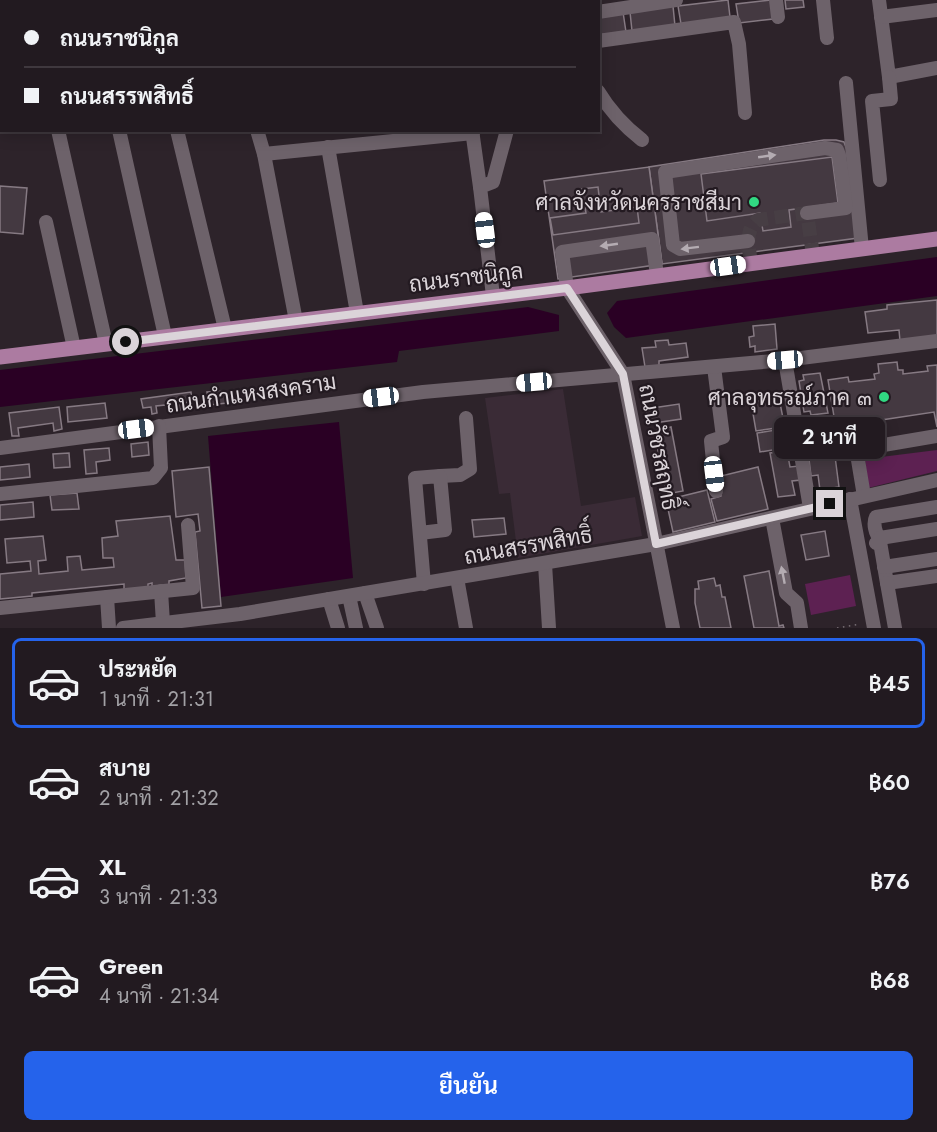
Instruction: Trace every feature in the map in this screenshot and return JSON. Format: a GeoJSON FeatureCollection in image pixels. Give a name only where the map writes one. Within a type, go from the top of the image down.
{"type":"FeatureCollection","features":[{"type":"Feature","properties":{"kind":"main road","name":"ถนนราชนิกูล"},"geometry":{"type":"LineString","coordinates":[[0,357],[567,288],[937,239]]}},
{"type":"Feature","properties":{"kind":"street"},"geometry":{"type":"LineString","coordinates":[[600,12],[676,0]]}},
{"type":"Feature","properties":{"kind":"street"},"geometry":{"type":"LineString","coordinates":[[776,0],[778,17]]}},
{"type":"Feature","properties":{"kind":"street"},"geometry":{"type":"LineString","coordinates":[[823,0],[827,38]]}},
{"type":"Feature","properties":{"kind":"street"},"geometry":{"type":"LineString","coordinates":[[879,0],[891,99],[872,102],[880,180]]}},
{"type":"Feature","properties":{"kind":"street"},"geometry":{"type":"LineString","coordinates":[[881,17],[937,10]]}},
{"type":"Feature","properties":{"kind":"street"},"geometry":{"type":"LineString","coordinates":[[600,41],[734,22],[739,44],[745,113]]}},
{"type":"Feature","properties":{"kind":"street"},"geometry":{"type":"LineString","coordinates":[[889,77],[937,68]]}},
{"type":"Feature","properties":{"kind":"street"},"geometry":{"type":"LineString","coordinates":[[846,83],[861,249]]}},
{"type":"Feature","properties":{"kind":"street"},"geometry":{"type":"LineString","coordinates":[[600,94],[625,127],[642,140]]}},
{"type":"Feature","properties":{"kind":"street"},"geometry":{"type":"LineString","coordinates":[[58,132],[106,344]]}},
{"type":"Feature","properties":{"kind":"street"},"geometry":{"type":"LineString","coordinates":[[119,132],[165,336]]}},
{"type":"Feature","properties":{"kind":"street"},"geometry":{"type":"LineString","coordinates":[[177,132],[225,329]]}},
{"type":"Feature","properties":{"kind":"street"},"geometry":{"type":"LineString","coordinates":[[258,132],[264,154],[296,321]]}},
{"type":"Feature","properties":{"kind":"street"},"geometry":{"type":"LineString","coordinates":[[264,154],[473,132],[493,296]]}},
{"type":"Feature","properties":{"kind":"street"},"geometry":{"type":"LineString","coordinates":[[480,186],[493,182],[506,132]]}},
{"type":"Feature","properties":{"kind":"street"},"geometry":{"type":"LineString","coordinates":[[328,147],[357,313]]}},
{"type":"Feature","properties":{"kind":"street"},"geometry":{"type":"LineString","coordinates":[[748,241],[676,248],[665,172],[833,148],[839,155],[846,208],[807,213]]}},
{"type":"Feature","properties":{"kind":"street"},"geometry":{"type":"LineString","coordinates":[[46,222],[74,348]]}},
{"type":"Feature","properties":{"kind":"street"},"geometry":{"type":"LineString","coordinates":[[567,288],[562,252],[573,250],[652,240],[657,275]]}},
{"type":"Feature","properties":{"kind":"street","name":"ถนนวัชรสฤทธิ์"},"geometry":{"type":"LineString","coordinates":[[567,288],[623,374],[673,628]]}},
{"type":"Feature","properties":{"kind":"street","name":"ถนนกำแหงสงคราม"},"geometry":{"type":"LineString","coordinates":[[0,448],[423,392],[785,360],[937,341]]}},
{"type":"Feature","properties":{"kind":"street"},"geometry":{"type":"LineString","coordinates":[[785,360],[810,508]]}},
{"type":"Feature","properties":{"kind":"street"},"geometry":{"type":"LineString","coordinates":[[714,366],[723,437],[711,441],[716,490]]}},
{"type":"Feature","properties":{"kind":"street"},"geometry":{"type":"LineString","coordinates":[[424,584],[415,478],[460,475],[470,468],[466,418]]}},
{"type":"Feature","properties":{"kind":"street"},"geometry":{"type":"LineString","coordinates":[[0,494],[153,478],[161,468],[159,426]]}},
{"type":"Feature","properties":{"kind":"street"},"geometry":{"type":"LineString","coordinates":[[864,496],[857,454],[860,449],[937,436]]}},
{"type":"Feature","properties":{"kind":"street"},"geometry":{"type":"LineString","coordinates":[[420,533],[445,530],[440,476]]}},
{"type":"Feature","properties":{"kind":"street","name":"ถนนสรรพสิทธิ์"},"geometry":{"type":"LineString","coordinates":[[123,628],[146,627],[163,623],[241,621],[329,599],[656,544],[937,480]]}},
{"type":"Feature","properties":{"kind":"street"},"geometry":{"type":"LineString","coordinates":[[850,499],[874,625]]}},
{"type":"Feature","properties":{"kind":"street"},"geometry":{"type":"LineString","coordinates":[[895,628],[880,540],[876,535],[874,520],[876,517],[937,507]]}},
{"type":"Feature","properties":{"kind":"street"},"geometry":{"type":"LineString","coordinates":[[772,518],[786,593],[797,603],[801,628]]}},
{"type":"Feature","properties":{"kind":"street"},"geometry":{"type":"LineString","coordinates":[[0,608],[193,588],[188,525]]}},
{"type":"Feature","properties":{"kind":"street"},"geometry":{"type":"LineString","coordinates":[[859,545],[937,529]]}},
{"type":"Feature","properties":{"kind":"street"},"geometry":{"type":"LineString","coordinates":[[884,567],[937,559]]}},
{"type":"Feature","properties":{"kind":"street"},"geometry":{"type":"LineString","coordinates":[[545,564],[549,628]]}},
{"type":"Feature","properties":{"kind":"street"},"geometry":{"type":"LineString","coordinates":[[887,584],[937,576]]}},
{"type":"Feature","properties":{"kind":"street"},"geometry":{"type":"LineString","coordinates":[[457,578],[466,628]]}},
{"type":"Feature","properties":{"kind":"street"},"geometry":{"type":"LineString","coordinates":[[160,591],[163,623]]}},
{"type":"Feature","properties":{"kind":"street"},"geometry":{"type":"LineString","coordinates":[[365,593],[377,628]]}},
{"type":"Feature","properties":{"kind":"street"},"geometry":{"type":"LineString","coordinates":[[349,596],[356,628]]}},
{"type":"Feature","properties":{"kind":"street"},"geometry":{"type":"LineString","coordinates":[[107,597],[109,628]]}},
{"type":"Feature","properties":{"kind":"street"},"geometry":{"type":"LineString","coordinates":[[329,599],[338,628]]}},
{"type":"Feature","properties":{"kind":"path"},"geometry":{"type":"LineString","coordinates":[[837,628],[874,625]]}},
{"type":"Feature","properties":{"kind":"shaded area"},"geometry":{"type":"Polygon","coordinates":[[[937,257],[937,296],[626,338],[614,327],[607,313],[617,301],[937,257]]]}},
{"type":"Feature","properties":{"kind":"shaded area"},"geometry":{"type":"Polygon","coordinates":[[[528,307],[559,315],[559,331],[399,351],[397,362],[0,407],[0,370],[528,307]]]}},
{"type":"Feature","properties":{"kind":"shaded area"},"geometry":{"type":"Polygon","coordinates":[[[563,389],[581,506],[635,497],[642,536],[518,558],[510,493],[499,494],[485,398],[563,389]]]}},
{"type":"Feature","properties":{"kind":"shaded area"},"geometry":{"type":"Polygon","coordinates":[[[339,422],[353,578],[221,597],[208,436],[339,422]]]}},
{"type":"Feature","properties":{"kind":"shaded area"},"geometry":{"type":"Polygon","coordinates":[[[937,450],[937,471],[868,488],[865,459],[937,450]]]}},
{"type":"Feature","properties":{"kind":"shaded area"},"geometry":{"type":"Polygon","coordinates":[[[850,575],[856,606],[811,615],[805,584],[850,575]]]}},
{"type":"Feature","properties":{"kind":"building"},"geometry":{"type":"Polygon","coordinates":[[[728,0],[730,17],[681,24],[678,6],[728,0]]]}},
{"type":"Feature","properties":{"kind":"building"},"geometry":{"type":"Polygon","coordinates":[[[771,0],[773,19],[739,23],[736,4],[771,0]]]}},
{"type":"Feature","properties":{"kind":"building"},"geometry":{"type":"Polygon","coordinates":[[[785,0],[803,0],[804,7],[786,9],[785,0]]]}},
{"type":"Feature","properties":{"kind":"building"},"geometry":{"type":"Polygon","coordinates":[[[673,6],[675,26],[632,31],[630,12],[673,6]]]}},
{"type":"Feature","properties":{"kind":"building"},"geometry":{"type":"Polygon","coordinates":[[[623,12],[626,32],[600,35],[600,16],[623,12]]]}},
{"type":"Feature","properties":{"kind":"building","name":"ศาลจังหวัดนครราชสีมา"},"geometry":{"type":"Polygon","coordinates":[[[824,140],[844,142],[847,150],[858,238],[662,264],[649,167],[824,140]]]}},
{"type":"Feature","properties":{"kind":"building"},"geometry":{"type":"Polygon","coordinates":[[[832,157],[838,203],[789,210],[791,227],[763,231],[760,213],[707,221],[701,174],[832,157]]]}},
{"type":"Feature","properties":{"kind":"building"},"geometry":{"type":"Polygon","coordinates":[[[649,167],[662,264],[558,279],[544,181],[649,167]]]}},
{"type":"Feature","properties":{"kind":"building"},"geometry":{"type":"Polygon","coordinates":[[[0,186],[27,188],[23,234],[0,232],[0,186]]]}},
{"type":"Feature","properties":{"kind":"building"},"geometry":{"type":"Polygon","coordinates":[[[598,187],[601,212],[637,207],[639,223],[553,235],[550,218],[586,213],[582,189],[598,187]]]}},
{"type":"Feature","properties":{"kind":"building"},"geometry":{"type":"Polygon","coordinates":[[[937,300],[937,336],[900,341],[899,330],[868,333],[865,312],[887,309],[887,305],[937,300]]]}},
{"type":"Feature","properties":{"kind":"building"},"geometry":{"type":"Polygon","coordinates":[[[775,324],[777,349],[755,352],[755,346],[750,347],[749,337],[754,336],[753,326],[775,324]]]}},
{"type":"Feature","properties":{"kind":"building"},"geometry":{"type":"Polygon","coordinates":[[[668,340],[669,345],[686,343],[688,357],[659,361],[659,366],[645,367],[642,348],[656,347],[655,341],[668,340]]]}},
{"type":"Feature","properties":{"kind":"building","name":"ศาลอุทธรณ์ภาค ๓"},"geometry":{"type":"Polygon","coordinates":[[[897,362],[898,370],[903,370],[903,374],[928,371],[927,366],[937,365],[937,427],[934,412],[855,424],[857,438],[838,441],[828,380],[848,377],[849,382],[875,379],[874,374],[879,373],[878,364],[897,362]]]}},
{"type":"Feature","properties":{"kind":"building"},"geometry":{"type":"Polygon","coordinates":[[[820,373],[828,413],[811,415],[810,411],[804,412],[799,381],[804,380],[803,375],[820,373]]]}},
{"type":"Feature","properties":{"kind":"building"},"geometry":{"type":"Polygon","coordinates":[[[225,391],[227,403],[209,405],[207,392],[225,391]]]}},
{"type":"Feature","properties":{"kind":"building"},"geometry":{"type":"Polygon","coordinates":[[[191,392],[192,402],[180,403],[180,410],[176,411],[175,404],[156,406],[157,413],[152,414],[151,407],[143,408],[141,399],[191,392]]]}},
{"type":"Feature","properties":{"kind":"building"},"geometry":{"type":"Polygon","coordinates":[[[772,399],[772,404],[780,403],[784,423],[776,424],[776,428],[756,431],[751,402],[772,399]]]}},
{"type":"Feature","properties":{"kind":"building"},"geometry":{"type":"Polygon","coordinates":[[[105,403],[107,418],[68,422],[67,407],[105,403]]]}},
{"type":"Feature","properties":{"kind":"building"},"geometry":{"type":"Polygon","coordinates":[[[679,404],[681,419],[648,424],[646,409],[679,404]]]}},
{"type":"Feature","properties":{"kind":"building"},"geometry":{"type":"Polygon","coordinates":[[[59,407],[62,429],[54,431],[53,423],[18,428],[19,436],[12,436],[9,413],[59,407]]]}},
{"type":"Feature","properties":{"kind":"building"},"geometry":{"type":"Polygon","coordinates":[[[671,427],[683,491],[667,494],[654,431],[671,427]]]}},
{"type":"Feature","properties":{"kind":"building"},"geometry":{"type":"Polygon","coordinates":[[[788,428],[791,447],[760,452],[757,433],[788,428]]]}},
{"type":"Feature","properties":{"kind":"building"},"geometry":{"type":"Polygon","coordinates":[[[833,441],[839,487],[820,490],[818,475],[811,476],[808,451],[814,450],[814,444],[833,441]]]}},
{"type":"Feature","properties":{"kind":"building"},"geometry":{"type":"Polygon","coordinates":[[[148,442],[149,455],[132,457],[131,444],[148,442]]]}},
{"type":"Feature","properties":{"kind":"building"},"geometry":{"type":"Polygon","coordinates":[[[109,448],[110,460],[96,462],[97,473],[86,474],[84,450],[109,448]]]}},
{"type":"Feature","properties":{"kind":"building"},"geometry":{"type":"Polygon","coordinates":[[[787,451],[790,467],[799,466],[801,480],[792,481],[795,495],[778,497],[770,453],[787,451]]]}},
{"type":"Feature","properties":{"kind":"building"},"geometry":{"type":"Polygon","coordinates":[[[69,453],[70,467],[54,468],[53,454],[69,453]]]}},
{"type":"Feature","properties":{"kind":"building"},"geometry":{"type":"Polygon","coordinates":[[[29,464],[30,477],[0,480],[0,467],[29,464]]]}},
{"type":"Feature","properties":{"kind":"building"},"geometry":{"type":"Polygon","coordinates":[[[209,467],[221,606],[202,608],[195,532],[200,531],[198,514],[176,517],[172,471],[209,467]]]}},
{"type":"Feature","properties":{"kind":"building"},"geometry":{"type":"Polygon","coordinates":[[[758,467],[768,509],[717,521],[711,499],[721,496],[717,477],[758,467]]]}},
{"type":"Feature","properties":{"kind":"building"},"geometry":{"type":"Polygon","coordinates":[[[707,490],[715,522],[673,532],[666,500],[707,490]]]}},
{"type":"Feature","properties":{"kind":"building"},"geometry":{"type":"Polygon","coordinates":[[[77,493],[79,509],[52,510],[50,495],[77,493]]]}},
{"type":"Feature","properties":{"kind":"building"},"geometry":{"type":"Polygon","coordinates":[[[33,502],[34,517],[0,520],[0,505],[33,502]]]}},
{"type":"Feature","properties":{"kind":"building"},"geometry":{"type":"Polygon","coordinates":[[[170,516],[176,560],[185,560],[186,578],[169,581],[169,587],[152,589],[152,583],[148,584],[148,588],[124,590],[124,584],[32,593],[32,596],[0,599],[0,574],[31,571],[30,561],[7,563],[5,539],[43,536],[46,560],[38,561],[39,574],[68,571],[67,557],[80,556],[82,570],[114,567],[113,558],[103,558],[102,538],[118,536],[116,521],[170,516]]]}},
{"type":"Feature","properties":{"kind":"building"},"geometry":{"type":"Polygon","coordinates":[[[504,518],[506,534],[474,537],[472,520],[504,518]]]}},
{"type":"Feature","properties":{"kind":"building"},"geometry":{"type":"Polygon","coordinates":[[[825,531],[829,556],[806,560],[801,535],[825,531]]]}},
{"type":"Feature","properties":{"kind":"building"},"geometry":{"type":"Polygon","coordinates":[[[769,571],[779,626],[783,625],[784,628],[754,628],[744,576],[769,571]]]}},
{"type":"Feature","properties":{"kind":"building"},"geometry":{"type":"Polygon","coordinates":[[[714,578],[716,586],[720,585],[722,597],[725,597],[731,628],[700,628],[695,589],[699,589],[698,581],[714,578]]]}},
{"type":"Feature","properties":{"kind":"tunnel"},"geometry":{"type":"LineString","coordinates":[[751,263],[749,234],[758,220],[807,213],[813,255]]}},
{"type":"Feature","properties":{"kind":"place","name":"ศาลจังหวัดนครราชสีมา"},"geometry":{"type":"Point","coordinates":[754,202]}},
{"type":"Feature","properties":{"kind":"place","name":"ศาลอุทธรณ์ภาค ๓"},"geometry":{"type":"Point","coordinates":[884,397]}},
{"type":"Feature","properties":{"kind":"route"},"geometry":{"type":"LineString","coordinates":[[126,342],[567,288],[623,374],[656,544],[830,504]]}}]}
